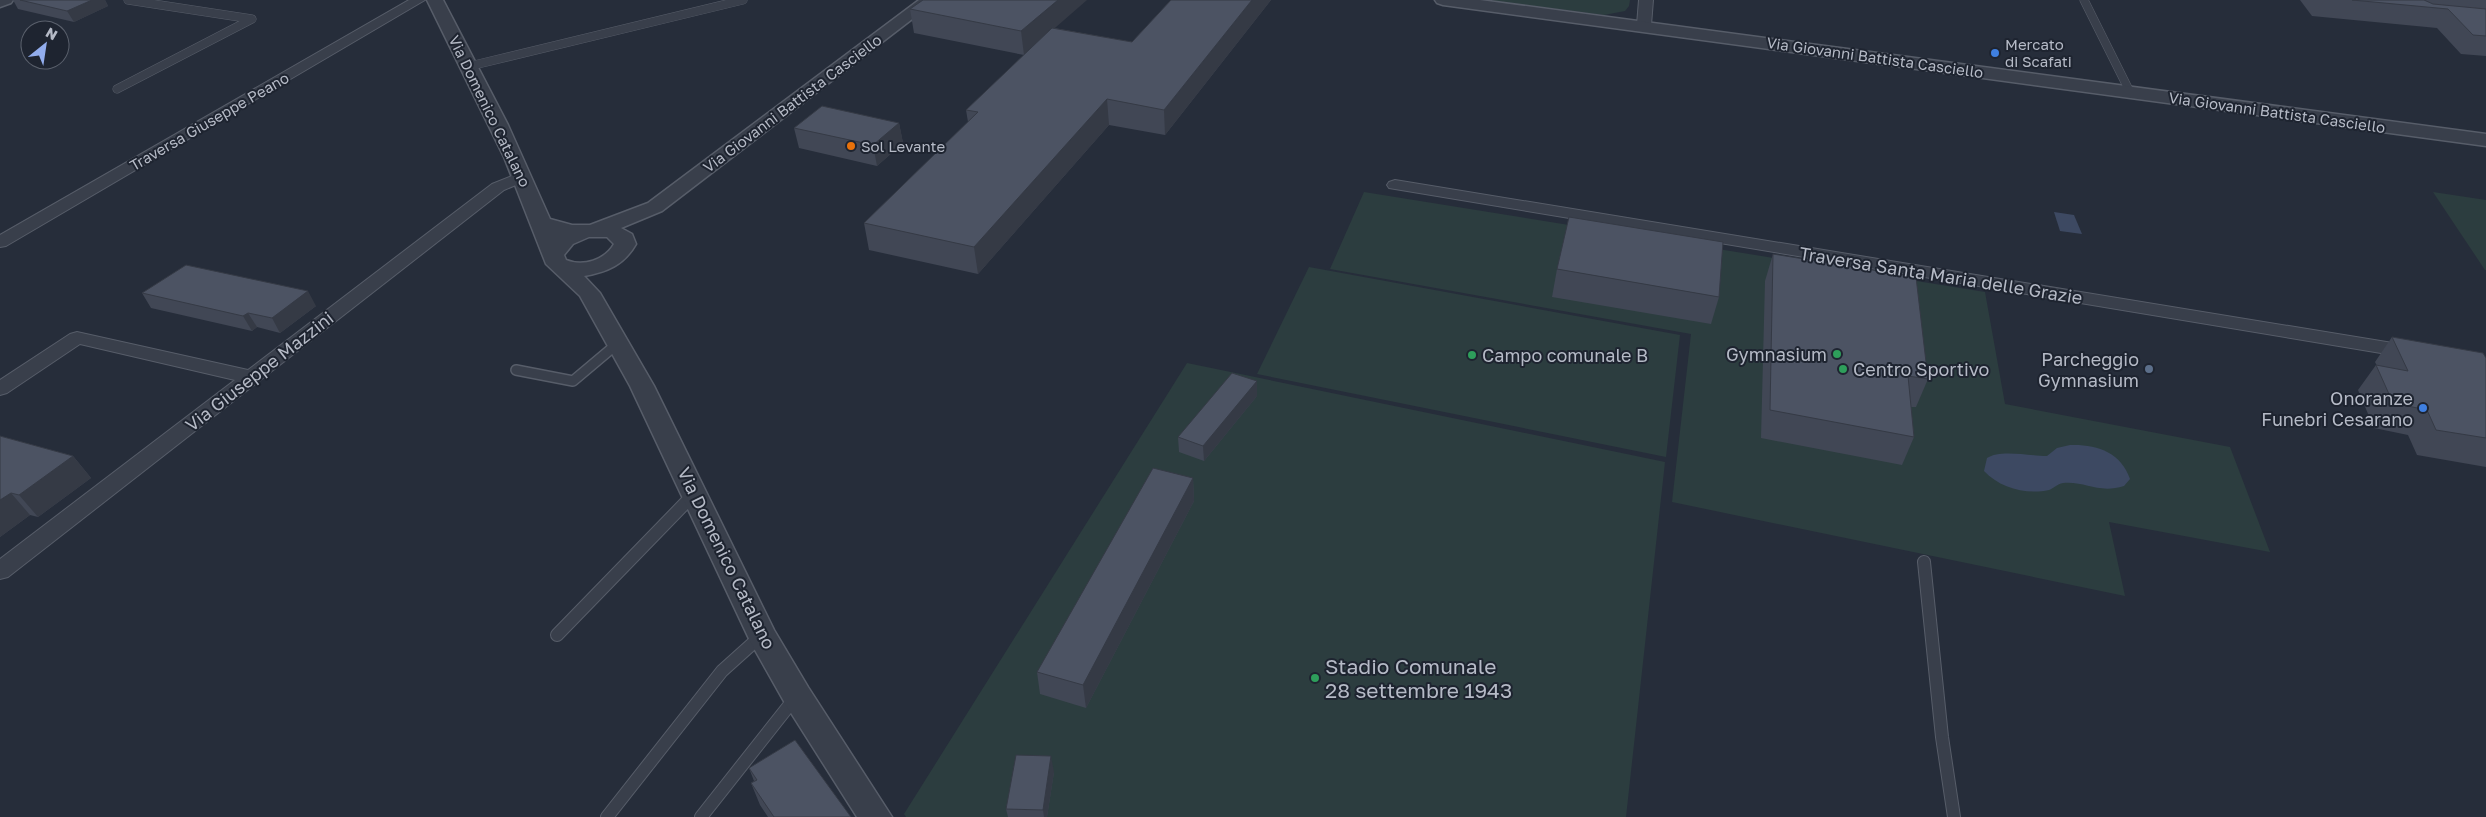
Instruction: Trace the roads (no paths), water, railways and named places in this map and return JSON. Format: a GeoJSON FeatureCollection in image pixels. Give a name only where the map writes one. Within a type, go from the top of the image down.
{"type":"FeatureCollection","features":[{"type":"Feature","properties":{"kind":"street"},"geometry":{"type":"LineString","coordinates":[[0,2],[5,0]]}},
{"type":"Feature","properties":{"kind":"street","name":"Traversa Giuseppe Peano"},"geometry":{"type":"LineString","coordinates":[[0,242],[418,0]]}},
{"type":"Feature","properties":{"kind":"street","name":"Via Domenico Catalano"},"geometry":{"type":"LineString","coordinates":[[435,0],[470,66],[522,177],[557,261],[589,294],[642,386],[696,492],[762,635],[797,696],[875,817]]}},
{"type":"Feature","properties":{"kind":"street","name":"Via Giovanni Battista Casciello"},"geometry":{"type":"LineString","coordinates":[[616,255],[656,207],[929,0]]}},
{"type":"Feature","properties":{"kind":"street","name":"Via Giovanni Battista Casciello"},"geometry":{"type":"LineString","coordinates":[[1443,0],[2486,140]]}},
{"type":"Feature","properties":{"kind":"street"},"geometry":{"type":"LineString","coordinates":[[1644,26],[1646,0]]}},
{"type":"Feature","properties":{"kind":"street","name":"Via Giuseppe Mazzini"},"geometry":{"type":"LineString","coordinates":[[0,571],[498,187],[522,177]]}},
{"type":"Feature","properties":{"kind":"street","name":"Traversa Santa Maria delle Grazie"},"geometry":{"type":"LineString","coordinates":[[1395,185],[2430,356]]}},
{"type":"Feature","properties":{"kind":"street","name":"Via Giovanni Battista Casciello"},"geometry":{"type":"LineString","coordinates":[[589,232],[656,207]]}},
{"type":"Feature","properties":{"kind":"street"},"geometry":{"type":"LineString","coordinates":[[542,223],[562,230],[612,231],[624,239],[625,244],[594,278],[589,294]]}},
{"type":"Feature","properties":{"kind":"street"},"geometry":{"type":"LineString","coordinates":[[589,232],[560,244],[557,261],[588,268],[616,255]]}},
{"type":"Feature","properties":{"kind":"street"},"geometry":{"type":"LineString","coordinates":[[0,389],[77,338],[251,377]]}},
{"type":"Feature","properties":{"kind":"lane"},"geometry":{"type":"LineString","coordinates":[[118,89],[252,19],[128,0]]}},
{"type":"Feature","properties":{"kind":"lane"},"geometry":{"type":"LineString","coordinates":[[470,66],[743,0]]}},
{"type":"Feature","properties":{"kind":"lane"},"geometry":{"type":"LineString","coordinates":[[2084,0],[2130,92]]}},
{"type":"Feature","properties":{"kind":"lane"},"geometry":{"type":"LineString","coordinates":[[516,370],[573,381],[617,344]]}},
{"type":"Feature","properties":{"kind":"lane"},"geometry":{"type":"LineString","coordinates":[[556,636],[696,492]]}},
{"type":"Feature","properties":{"kind":"lane"},"geometry":{"type":"LineString","coordinates":[[1924,562],[1942,737],[1954,817]]}},
{"type":"Feature","properties":{"kind":"lane"},"geometry":{"type":"LineString","coordinates":[[607,817],[722,671],[762,635]]}},
{"type":"Feature","properties":{"kind":"lane"},"geometry":{"type":"LineString","coordinates":[[702,817],[797,696]]}},
{"type":"Feature","properties":{"kind":"water"},"geometry":{"type":"Polygon","coordinates":[[[2054,212],[2074,215],[2082,234],[2060,231],[2054,212]]]}},
{"type":"Feature","properties":{"kind":"water"},"geometry":{"type":"Polygon","coordinates":[[[2070,445],[2098,448],[2114,456],[2126,470],[2130,479],[2124,486],[2115,488],[2107,489],[2063,483],[2049,490],[2031,492],[2006,486],[1990,477],[1984,471],[1987,458],[1993,455],[2007,453],[2047,456],[2057,448],[2070,445]]]}},
{"type":"Feature","properties":{"kind":"place","name":"Mercato di Scafati"},"geometry":{"type":"Point","coordinates":[1995,53]}},
{"type":"Feature","properties":{"kind":"place","name":"Sol Levante"},"geometry":{"type":"Point","coordinates":[851,146]}},
{"type":"Feature","properties":{"kind":"place","name":"Gymnasium"},"geometry":{"type":"Point","coordinates":[1837,354]}},
{"type":"Feature","properties":{"kind":"place","name":"Campo comunale B"},"geometry":{"type":"Point","coordinates":[1472,355]}},
{"type":"Feature","properties":{"kind":"place","name":"Centro Sportivo"},"geometry":{"type":"Point","coordinates":[1843,369]}},
{"type":"Feature","properties":{"kind":"place","name":"Parcheggio Gymnasium"},"geometry":{"type":"Point","coordinates":[2149,369]}},
{"type":"Feature","properties":{"kind":"place","name":"Onoranze Funebri Cesarano"},"geometry":{"type":"Point","coordinates":[2423,408]}},
{"type":"Feature","properties":{"kind":"place","name":"Stadio Comunale 28 settembre 1943"},"geometry":{"type":"Point","coordinates":[1315,678]}}]}
